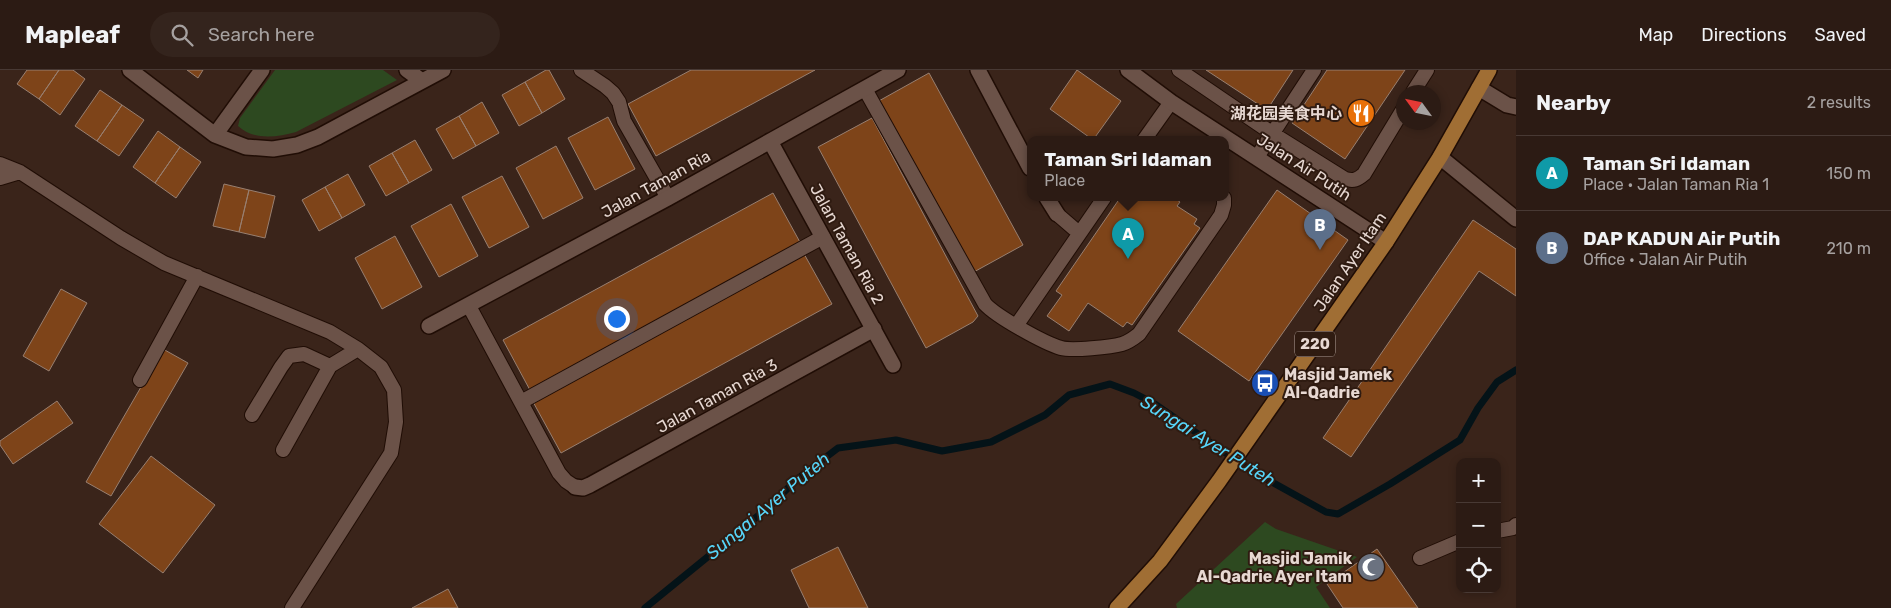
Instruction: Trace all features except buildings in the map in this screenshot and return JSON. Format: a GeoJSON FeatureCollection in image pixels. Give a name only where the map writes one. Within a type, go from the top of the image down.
{"type":"FeatureCollection","features":[{"type":"Feature","properties":{"kind":"main road","name":"Jalan Ayer Itam"},"geometry":{"type":"LineString","coordinates":[[1117,608],[1160,561],[1386,242],[1440,157],[1489,70]]}},
{"type":"Feature","properties":{"kind":"street"},"geometry":{"type":"LineString","coordinates":[[130,70],[215,135],[246,148],[273,150],[297,145],[318,137],[442,70]]}},
{"type":"Feature","properties":{"kind":"street"},"geometry":{"type":"LineString","coordinates":[[215,135],[262,70]]}},
{"type":"Feature","properties":{"kind":"street"},"geometry":{"type":"LineString","coordinates":[[407,70],[422,81]]}},
{"type":"Feature","properties":{"kind":"street","name":"Jalan Taman Ria"},"geometry":{"type":"LineString","coordinates":[[429,326],[668,198],[898,70]]}},
{"type":"Feature","properties":{"kind":"street"},"geometry":{"type":"LineString","coordinates":[[978,70],[1027,162]]}},
{"type":"Feature","properties":{"kind":"street","name":"Jalan Air Putih"},"geometry":{"type":"LineString","coordinates":[[1129,70],[1171,102],[1223,136]]}},
{"type":"Feature","properties":{"kind":"street"},"geometry":{"type":"LineString","coordinates":[[1479,88],[1507,105],[1516,107]]}},
{"type":"Feature","properties":{"kind":"street","name":"Jalan Air Putih"},"geometry":{"type":"LineString","coordinates":[[1229,140],[1386,242]]}},
{"type":"Feature","properties":{"kind":"street","name":"Jalan Taman Ria 2"},"geometry":{"type":"LineString","coordinates":[[770,141],[893,365]]}},
{"type":"Feature","properties":{"kind":"street"},"geometry":{"type":"LineString","coordinates":[[1440,157],[1516,219]]}},
{"type":"Feature","properties":{"kind":"street"},"geometry":{"type":"LineString","coordinates":[[1049,201],[1057,214]]}},
{"type":"Feature","properties":{"kind":"street","name":"Jalan Taman Ria 3"},"geometry":{"type":"LineString","coordinates":[[575,487],[583,488],[590,485],[874,329]]}},
{"type":"Feature","properties":{"kind":"lane"},"geometry":{"type":"LineString","coordinates":[[581,70],[605,86],[619,102],[624,121],[668,198]]}},
{"type":"Feature","properties":{"kind":"lane"},"geometry":{"type":"LineString","coordinates":[[1179,70],[1273,134],[1345,179],[1358,179],[1364,174],[1396,121]]}},
{"type":"Feature","properties":{"kind":"lane"},"geometry":{"type":"LineString","coordinates":[[1257,158],[1314,70]]}},
{"type":"Feature","properties":{"kind":"lane"},"geometry":{"type":"LineString","coordinates":[[1417,85],[1427,70]]}},
{"type":"Feature","properties":{"kind":"lane"},"geometry":{"type":"LineString","coordinates":[[865,89],[985,304],[997,315],[1016,326],[1066,349],[1114,345],[1130,340],[1139,334],[1221,215],[1224,201]]}},
{"type":"Feature","properties":{"kind":"lane"},"geometry":{"type":"LineString","coordinates":[[1147,136],[1171,102]]}},
{"type":"Feature","properties":{"kind":"lane"},"geometry":{"type":"LineString","coordinates":[[0,164],[20,172],[164,263],[330,332],[358,348],[381,367],[394,390],[396,422],[390,453],[292,608]]}},
{"type":"Feature","properties":{"kind":"lane"},"geometry":{"type":"LineString","coordinates":[[0,178],[20,172]]}},
{"type":"Feature","properties":{"kind":"lane"},"geometry":{"type":"LineString","coordinates":[[1016,326],[1102,201]]}},
{"type":"Feature","properties":{"kind":"lane"},"geometry":{"type":"LineString","coordinates":[[1057,214],[1080,233]]}},
{"type":"Feature","properties":{"kind":"lane"},"geometry":{"type":"LineString","coordinates":[[521,402],[823,237]]}},
{"type":"Feature","properties":{"kind":"lane"},"geometry":{"type":"LineString","coordinates":[[140,380],[198,276]]}},
{"type":"Feature","properties":{"kind":"lane"},"geometry":{"type":"LineString","coordinates":[[469,306],[558,473],[566,482],[575,487]]}},
{"type":"Feature","properties":{"kind":"lane"},"geometry":{"type":"LineString","coordinates":[[282,450],[330,366],[358,348]]}},
{"type":"Feature","properties":{"kind":"lane"},"geometry":{"type":"LineString","coordinates":[[252,415],[289,356],[304,354],[330,366]]}},
{"type":"Feature","properties":{"kind":"lane"},"geometry":{"type":"LineString","coordinates":[[1501,530],[1515,528]]}},
{"type":"Feature","properties":{"kind":"lane"},"geometry":{"type":"LineString","coordinates":[[1420,558],[1456,543]]}},
{"type":"Feature","properties":{"kind":"green space"},"geometry":{"type":"Polygon","coordinates":[[[275,70],[383,70],[397,80],[296,132],[274,136],[258,136],[244,131],[238,126],[240,118],[275,70]]]}},
{"type":"Feature","properties":{"kind":"green space"},"geometry":{"type":"Polygon","coordinates":[[[1265,522],[1276,529],[1357,557],[1316,587],[1330,608],[1177,608],[1176,604],[1265,522]]]}},
{"type":"Feature","properties":{"kind":"waterway","name":"Sungai Ayer Puteh"},"geometry":{"type":"LineString","coordinates":[[645,608],[770,506],[796,480],[838,448],[896,440],[942,451],[991,442],[1045,415],[1069,395],[1110,384],[1134,393],[1155,404],[1250,470],[1326,512],[1338,514],[1460,440],[1478,408],[1497,382],[1516,370]]}},
{"type":"Feature","properties":{"kind":"place","name":"湖花园美食中心"},"geometry":{"type":"Point","coordinates":[1361,113]}},
{"type":"Feature","properties":{"kind":"place","name":"DAP KADUN Air Putih"},"geometry":{"type":"Point","coordinates":[1320,250]}},
{"type":"Feature","properties":{"kind":"place","name":"Taman Sri Idaman"},"geometry":{"type":"Point","coordinates":[1128,259]}},
{"type":"Feature","properties":{"kind":"place","name":"Masjid Jamek Al-Qadrie"},"geometry":{"type":"Point","coordinates":[1265,383]}},
{"type":"Feature","properties":{"kind":"place","name":"Masjid Jamik Al-Qadrie Ayer Itam"},"geometry":{"type":"Point","coordinates":[1371,567]}}]}
